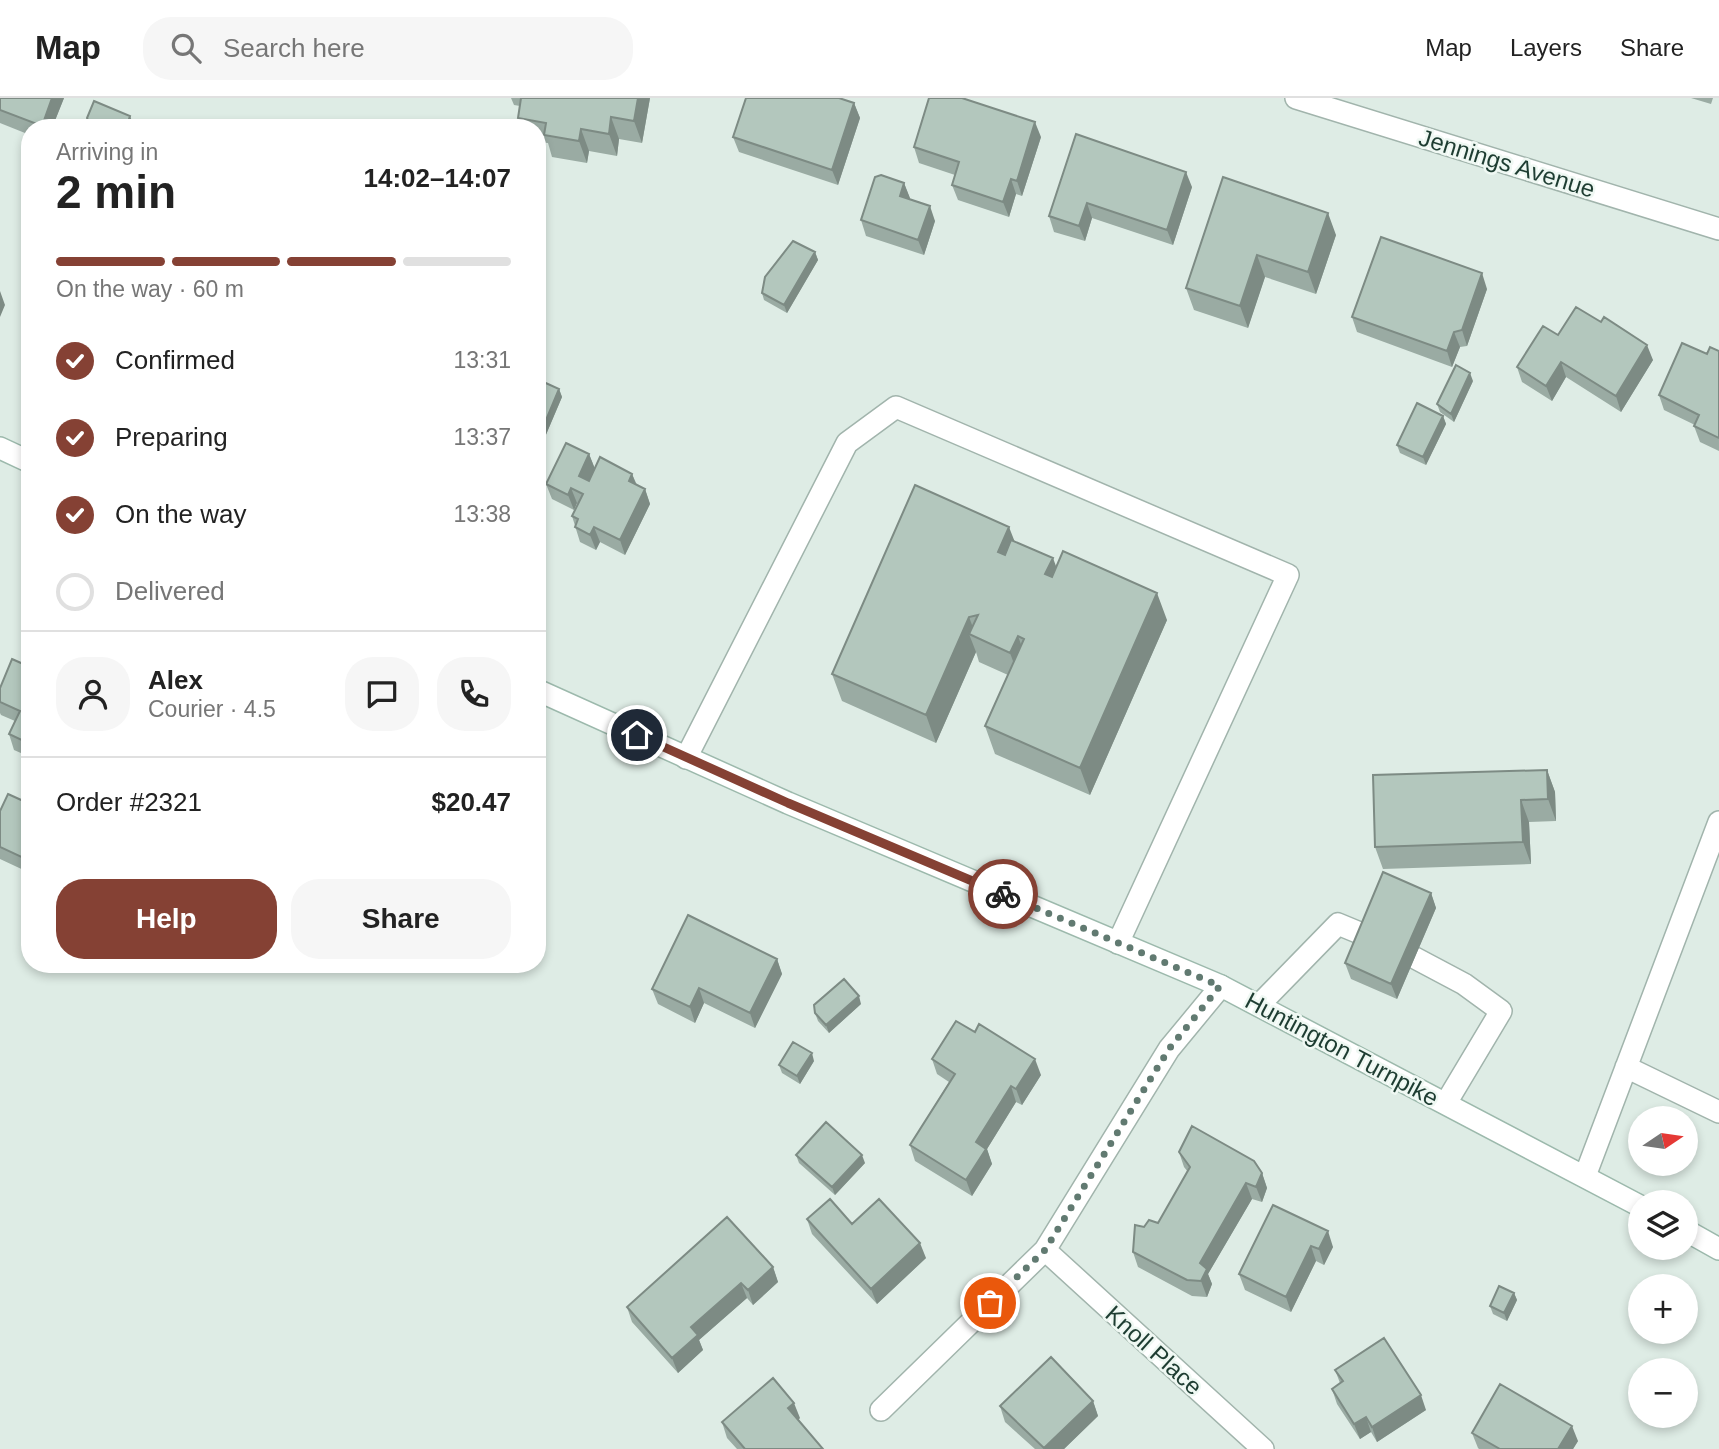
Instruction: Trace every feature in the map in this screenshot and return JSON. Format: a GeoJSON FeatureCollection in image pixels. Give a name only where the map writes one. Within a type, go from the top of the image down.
{"type":"FeatureCollection","features":[{"type":"Feature","properties":{"kind":"main road","name":"Jennings Avenue"},"geometry":{"type":"LineString","coordinates":[[1296,98],[1719,229]]}},
{"type":"Feature","properties":{"kind":"main road"},"geometry":{"type":"LineString","coordinates":[[686,758],[847,443],[896,408],[1289,575],[1118,943]]}},
{"type":"Feature","properties":{"kind":"main road"},"geometry":{"type":"LineString","coordinates":[[0,448],[21,457]]}},
{"type":"Feature","properties":{"kind":"main road","name":"Huntington Turnpike"},"geometry":{"type":"LineString","coordinates":[[546,694],[788,803],[1220,986],[1628,1199]]}},
{"type":"Feature","properties":{"kind":"main road"},"geometry":{"type":"LineString","coordinates":[[1585,1176],[1719,822]]}},
{"type":"Feature","properties":{"kind":"main road"},"geometry":{"type":"LineString","coordinates":[[1259,1005],[1338,924],[1367,936]]}},
{"type":"Feature","properties":{"kind":"main road"},"geometry":{"type":"LineString","coordinates":[[1415,958],[1464,984],[1501,1011],[1446,1103]]}},
{"type":"Feature","properties":{"kind":"main road"},"geometry":{"type":"LineString","coordinates":[[881,1410],[1045,1250],[1169,1049],[1220,986]]}},
{"type":"Feature","properties":{"kind":"main road"},"geometry":{"type":"LineString","coordinates":[[1626,1067],[1719,1112]]}},
{"type":"Feature","properties":{"kind":"main road"},"geometry":{"type":"LineString","coordinates":[[1698,1237],[1719,1249]]}},
{"type":"Feature","properties":{"kind":"main road","name":"Knoll Place"},"geometry":{"type":"LineString","coordinates":[[1045,1250],[1263,1449]]}},
{"type":"Feature","properties":{"kind":"building"},"geometry":{"type":"Polygon","coordinates":[[[0,98],[52,98],[44,119],[24,119],[0,110],[0,98]]]}},
{"type":"Feature","properties":{"kind":"building"},"geometry":{"type":"Polygon","coordinates":[[[521,98],[638,98],[634,121],[611,117],[609,134],[581,129],[579,141],[546,135],[546,119],[518,118],[521,98]]]}},
{"type":"Feature","properties":{"kind":"building"},"geometry":{"type":"Polygon","coordinates":[[[746,98],[839,98],[854,103],[832,170],[733,137],[746,98]]]}},
{"type":"Feature","properties":{"kind":"building"},"geometry":{"type":"Polygon","coordinates":[[[929,98],[962,98],[1035,122],[1017,181],[1011,179],[1003,202],[952,185],[959,162],[914,147],[929,98]]]}},
{"type":"Feature","properties":{"kind":"building"},"geometry":{"type":"Polygon","coordinates":[[[94,101],[130,116],[129,119],[87,118],[94,101]]]}},
{"type":"Feature","properties":{"kind":"building"},"geometry":{"type":"Polygon","coordinates":[[[1076,134],[1186,172],[1167,230],[1087,203],[1079,226],[1049,216],[1076,134]]]}},
{"type":"Feature","properties":{"kind":"building"},"geometry":{"type":"Polygon","coordinates":[[[881,175],[904,183],[900,196],[930,206],[918,240],[861,220],[875,177],[881,175]]]}},
{"type":"Feature","properties":{"kind":"building"},"geometry":{"type":"Polygon","coordinates":[[[1223,177],[1328,213],[1308,272],[1257,255],[1240,306],[1186,288],[1223,177]]]}},
{"type":"Feature","properties":{"kind":"building"},"geometry":{"type":"Polygon","coordinates":[[[1381,237],[1482,273],[1462,330],[1454,332],[1447,351],[1352,317],[1381,237]]]}},
{"type":"Feature","properties":{"kind":"building"},"geometry":{"type":"Polygon","coordinates":[[[793,241],[815,252],[784,305],[762,293],[765,277],[793,241]]]}},
{"type":"Feature","properties":{"kind":"building"},"geometry":{"type":"Polygon","coordinates":[[[1576,307],[1601,322],[1604,317],[1647,345],[1616,396],[1561,362],[1546,386],[1517,367],[1543,326],[1558,335],[1576,307]]]}},
{"type":"Feature","properties":{"kind":"building"},"geometry":{"type":"Polygon","coordinates":[[[1682,343],[1707,354],[1710,347],[1719,351],[1719,438],[1694,426],[1699,415],[1659,395],[1682,343]]]}},
{"type":"Feature","properties":{"kind":"building"},"geometry":{"type":"Polygon","coordinates":[[[1456,365],[1470,373],[1451,414],[1437,404],[1456,365]]]}},
{"type":"Feature","properties":{"kind":"building"},"geometry":{"type":"Polygon","coordinates":[[[546,383],[559,389],[546,420],[546,383]]]}},
{"type":"Feature","properties":{"kind":"building"},"geometry":{"type":"Polygon","coordinates":[[[1417,403],[1443,416],[1423,457],[1397,445],[1417,403]]]}},
{"type":"Feature","properties":{"kind":"building"},"geometry":{"type":"Polygon","coordinates":[[[566,443],[589,454],[579,476],[589,481],[600,457],[632,474],[629,481],[645,489],[620,540],[594,527],[590,535],[575,527],[578,519],[572,516],[583,494],[571,488],[568,495],[546,484],[566,443]]]}},
{"type":"Feature","properties":{"kind":"building"},"geometry":{"type":"Polygon","coordinates":[[[915,485],[1009,527],[998,552],[1005,555],[1011,540],[1053,558],[1045,574],[1052,577],[1063,551],[1157,593],[1080,768],[985,726],[1024,639],[1018,636],[1010,653],[969,634],[978,615],[969,617],[926,715],[832,674],[915,485]]]}},
{"type":"Feature","properties":{"kind":"building"},"geometry":{"type":"Polygon","coordinates":[[[12,659],[21,663],[21,740],[9,734],[20,711],[0,702],[0,688],[12,659]]]}},
{"type":"Feature","properties":{"kind":"building"},"geometry":{"type":"Polygon","coordinates":[[[1547,770],[1548,799],[1521,800],[1523,842],[1375,847],[1373,775],[1547,770]]]}},
{"type":"Feature","properties":{"kind":"building"},"geometry":{"type":"Polygon","coordinates":[[[8,794],[21,800],[21,857],[0,847],[0,811],[8,794]]]}},
{"type":"Feature","properties":{"kind":"building"},"geometry":{"type":"Polygon","coordinates":[[[1383,872],[1431,893],[1391,984],[1345,963],[1383,872]]]}},
{"type":"Feature","properties":{"kind":"building"},"geometry":{"type":"Polygon","coordinates":[[[688,915],[777,959],[750,1013],[699,988],[690,1007],[652,989],[688,915]]]}},
{"type":"Feature","properties":{"kind":"building"},"geometry":{"type":"Polygon","coordinates":[[[844,979],[859,996],[826,1025],[815,1013],[814,1005],[844,979]]]}},
{"type":"Feature","properties":{"kind":"building"},"geometry":{"type":"Polygon","coordinates":[[[956,1021],[975,1032],[979,1024],[1035,1059],[1016,1089],[1011,1086],[976,1142],[986,1149],[966,1180],[910,1145],[955,1074],[932,1059],[956,1021]]]}},
{"type":"Feature","properties":{"kind":"building"},"geometry":{"type":"Polygon","coordinates":[[[793,1042],[812,1053],[797,1076],[779,1065],[793,1042]]]}},
{"type":"Feature","properties":{"kind":"building"},"geometry":{"type":"Polygon","coordinates":[[[826,1122],[862,1155],[832,1187],[796,1155],[826,1122]]]}},
{"type":"Feature","properties":{"kind":"building"},"geometry":{"type":"Polygon","coordinates":[[[1192,1126],[1254,1161],[1262,1173],[1256,1187],[1246,1183],[1200,1263],[1207,1269],[1201,1281],[1187,1280],[1133,1252],[1135,1225],[1144,1227],[1149,1220],[1158,1223],[1190,1167],[1179,1152],[1192,1126]]]}},
{"type":"Feature","properties":{"kind":"building"},"geometry":{"type":"Polygon","coordinates":[[[830,1199],[852,1224],[879,1199],[920,1243],[871,1289],[807,1219],[830,1199]]]}},
{"type":"Feature","properties":{"kind":"building"},"geometry":{"type":"Polygon","coordinates":[[[1273,1205],[1328,1231],[1319,1249],[1311,1246],[1286,1297],[1239,1274],[1273,1205]]]}},
{"type":"Feature","properties":{"kind":"building"},"geometry":{"type":"Polygon","coordinates":[[[727,1217],[773,1267],[748,1290],[741,1283],[691,1327],[698,1335],[672,1358],[627,1307],[727,1217]]]}},
{"type":"Feature","properties":{"kind":"building"},"geometry":{"type":"Polygon","coordinates":[[[1499,1286],[1514,1293],[1504,1313],[1490,1306],[1499,1286]]]}},
{"type":"Feature","properties":{"kind":"building"},"geometry":{"type":"Polygon","coordinates":[[[1384,1338],[1421,1395],[1372,1427],[1366,1417],[1354,1424],[1332,1389],[1343,1381],[1335,1370],[1384,1338]]]}},
{"type":"Feature","properties":{"kind":"building"},"geometry":{"type":"Polygon","coordinates":[[[1051,1357],[1093,1401],[1044,1448],[1000,1406],[1051,1357]]]}},
{"type":"Feature","properties":{"kind":"building"},"geometry":{"type":"Polygon","coordinates":[[[773,1378],[794,1403],[788,1408],[823,1449],[745,1449],[722,1422],[773,1378]]]}},
{"type":"Feature","properties":{"kind":"building"},"geometry":{"type":"Polygon","coordinates":[[[1500,1384],[1572,1426],[1558,1449],[1500,1449],[1472,1433],[1500,1384]]]}},
{"type":"Feature","properties":{"kind":"way so far"},"geometry":{"type":"LineString","coordinates":[[990,1303],[1045,1250],[1169,1049],[1220,986],[1003,894]]}},
{"type":"Feature","properties":{"kind":"route"},"geometry":{"type":"LineString","coordinates":[[637,735],[788,803],[1003,894]]}}]}
